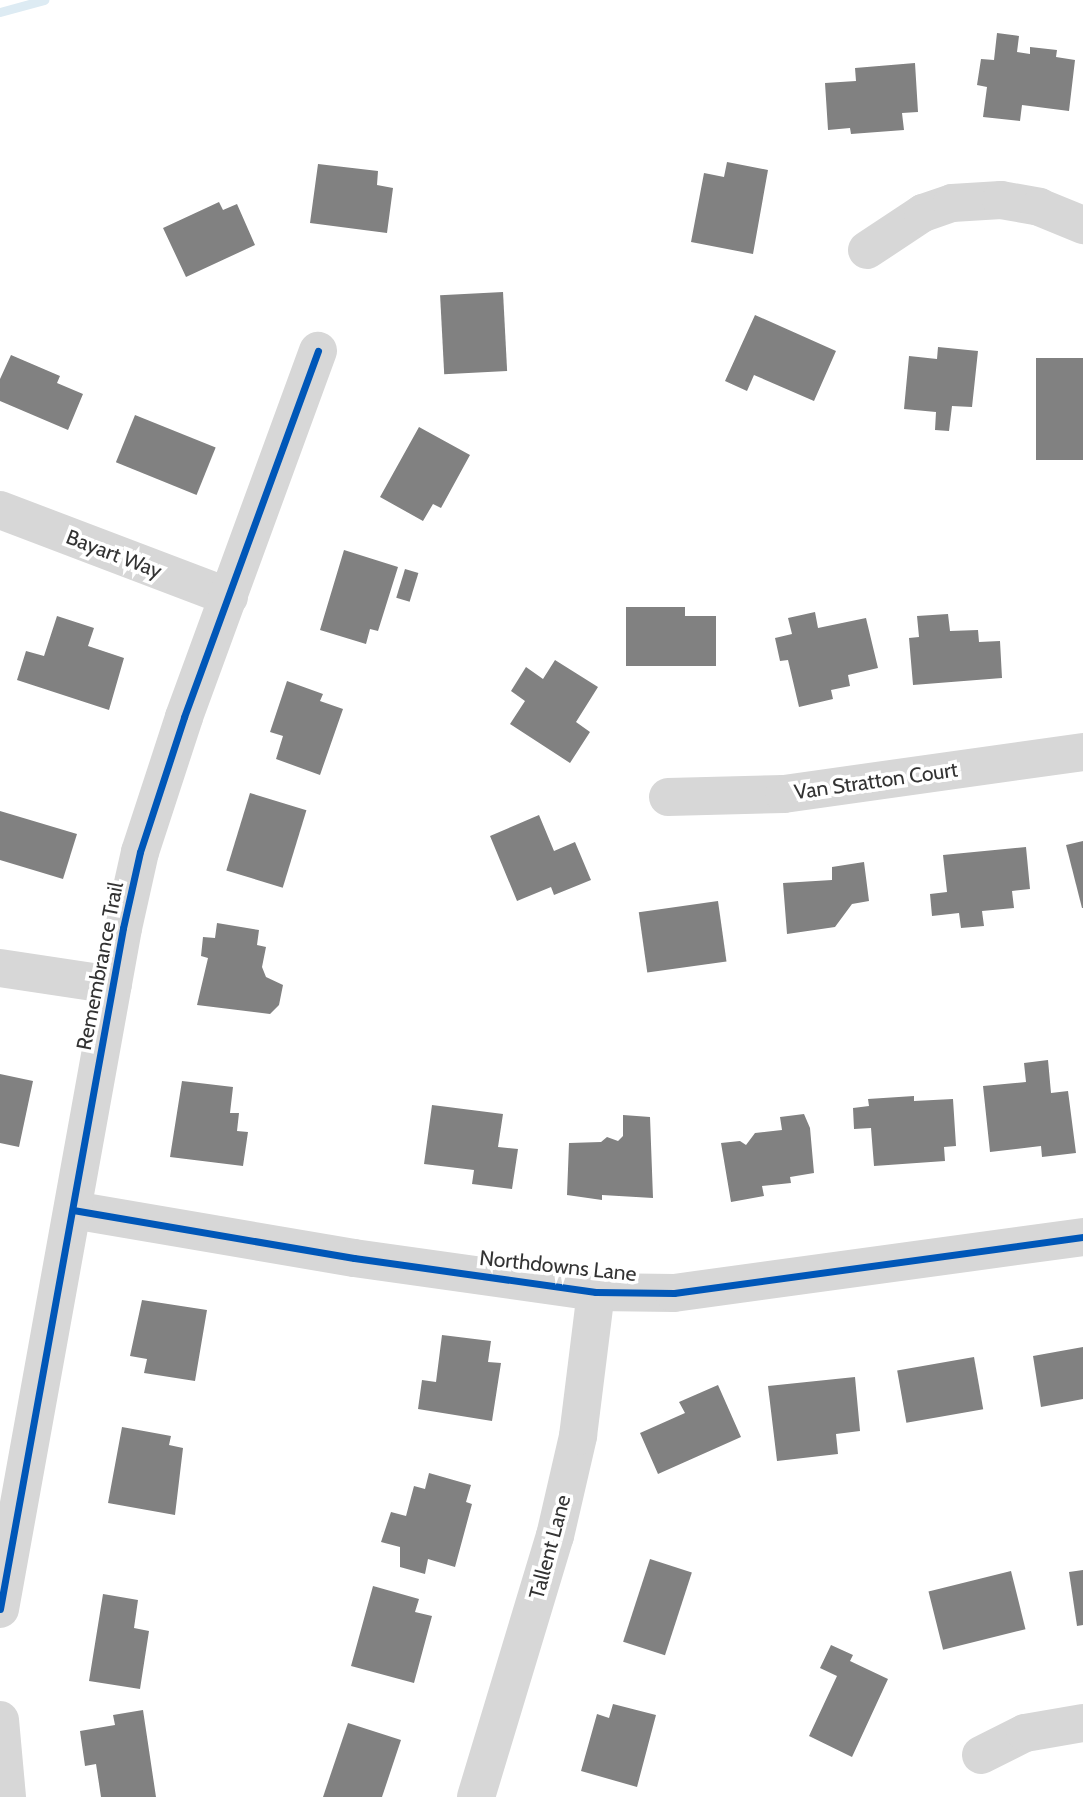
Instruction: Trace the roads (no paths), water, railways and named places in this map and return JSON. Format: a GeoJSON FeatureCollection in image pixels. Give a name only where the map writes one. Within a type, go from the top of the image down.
{"type":"FeatureCollection","features":[{"type":"Feature","properties":{"kind":"street"},"geometry":{"type":"LineString","coordinates":[[867,250],[923,213],[952,203],[1001,200],[1039,207],[1083,225]]}},
{"type":"Feature","properties":{"kind":"street","name":"Remembrance Trail"},"geometry":{"type":"LineString","coordinates":[[0,1609],[113,985],[141,852],[318,351]]}},
{"type":"Feature","properties":{"kind":"street","name":"Bayart Way"},"geometry":{"type":"LineString","coordinates":[[0,510],[229,597]]}},
{"type":"Feature","properties":{"kind":"street","name":"Van Stratton Court"},"geometry":{"type":"LineString","coordinates":[[668,797],[784,794],[1083,752]]}},
{"type":"Feature","properties":{"kind":"street"},"geometry":{"type":"LineString","coordinates":[[0,968],[113,985]]}},
{"type":"Feature","properties":{"kind":"street","name":"Northdowns Lane"},"geometry":{"type":"LineString","coordinates":[[73,1210],[354,1258],[596,1292],[674,1293],[1083,1237]]}},
{"type":"Feature","properties":{"kind":"street","name":"Tallent Lane"},"geometry":{"type":"LineString","coordinates":[[476,1797],[555,1536],[578,1436],[596,1292]]}},
{"type":"Feature","properties":{"kind":"street"},"geometry":{"type":"LineString","coordinates":[[0,1720],[7,1797]]}},
{"type":"Feature","properties":{"kind":"street"},"geometry":{"type":"LineString","coordinates":[[981,1755],[1025,1732],[1083,1723]]}},
{"type":"Feature","properties":{"kind":"waterway"},"geometry":{"type":"LineString","coordinates":[[0,12],[44,0]]}}]}
